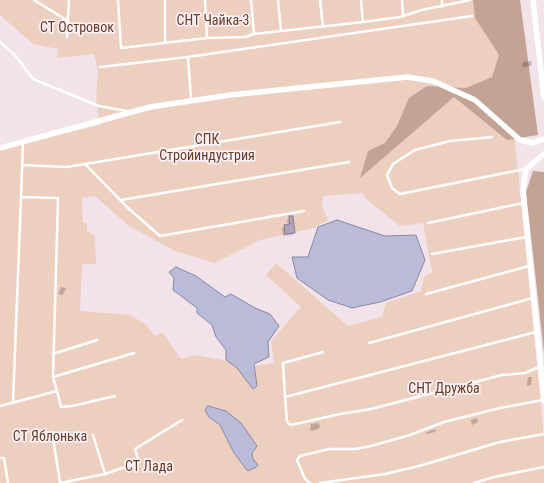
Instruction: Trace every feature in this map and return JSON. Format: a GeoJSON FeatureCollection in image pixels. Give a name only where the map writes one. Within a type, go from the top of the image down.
{"type":"FeatureCollection","features":[{"type":"Feature","properties":{"kind":"street"},"geometry":{"type":"LineString","coordinates":[[533,0],[544,98]]}},
{"type":"Feature","properties":{"kind":"street"},"geometry":{"type":"LineString","coordinates":[[0,148],[150,107],[230,95],[407,77],[433,81],[475,100],[520,140],[532,143],[544,139]]}},
{"type":"Feature","properties":{"kind":"street"},"geometry":{"type":"LineString","coordinates":[[544,154],[526,169],[523,191],[526,236],[544,401]]}},
{"type":"Feature","properties":{"kind":"lane"},"geometry":{"type":"LineString","coordinates":[[34,0],[68,21]]}},
{"type":"Feature","properties":{"kind":"lane"},"geometry":{"type":"LineString","coordinates":[[68,0],[68,37]]}},
{"type":"Feature","properties":{"kind":"lane"},"geometry":{"type":"LineString","coordinates":[[118,0],[121,48],[207,38],[245,37],[254,34],[363,22],[442,7],[470,0]]}},
{"type":"Feature","properties":{"kind":"lane"},"geometry":{"type":"LineString","coordinates":[[165,0],[166,42]]}},
{"type":"Feature","properties":{"kind":"lane"},"geometry":{"type":"LineString","coordinates":[[206,0],[207,38]]}},
{"type":"Feature","properties":{"kind":"lane"},"geometry":{"type":"LineString","coordinates":[[251,0],[254,34]]}},
{"type":"Feature","properties":{"kind":"lane"},"geometry":{"type":"LineString","coordinates":[[278,0],[281,31]]}},
{"type":"Feature","properties":{"kind":"lane"},"geometry":{"type":"LineString","coordinates":[[320,0],[323,27]]}},
{"type":"Feature","properties":{"kind":"lane"},"geometry":{"type":"LineString","coordinates":[[361,0],[363,22]]}},
{"type":"Feature","properties":{"kind":"lane"},"geometry":{"type":"LineString","coordinates":[[402,0],[403,15]]}},
{"type":"Feature","properties":{"kind":"lane"},"geometry":{"type":"LineString","coordinates":[[442,0],[442,7]]}},
{"type":"Feature","properties":{"kind":"lane"},"geometry":{"type":"LineString","coordinates":[[100,67],[188,58],[472,16]]}},
{"type":"Feature","properties":{"kind":"lane"},"geometry":{"type":"LineString","coordinates":[[0,42],[15,55],[33,80],[99,106],[132,112]]}},
{"type":"Feature","properties":{"kind":"lane"},"geometry":{"type":"LineString","coordinates":[[188,58],[191,101]]}},
{"type":"Feature","properties":{"kind":"lane"},"geometry":{"type":"LineString","coordinates":[[22,165],[48,168],[67,167],[340,122]]}},
{"type":"Feature","properties":{"kind":"lane"},"geometry":{"type":"LineString","coordinates":[[492,136],[450,141],[414,150],[393,164],[387,174],[392,188],[400,194],[526,169]]}},
{"type":"Feature","properties":{"kind":"lane"},"geometry":{"type":"LineString","coordinates":[[13,403],[22,143]]}},
{"type":"Feature","properties":{"kind":"lane"},"geometry":{"type":"LineString","coordinates":[[121,200],[349,162]]}},
{"type":"Feature","properties":{"kind":"lane"},"geometry":{"type":"LineString","coordinates":[[84,164],[160,236],[304,211]]}},
{"type":"Feature","properties":{"kind":"lane"},"geometry":{"type":"LineString","coordinates":[[21,197],[58,198],[53,377],[61,407],[115,396]]}},
{"type":"Feature","properties":{"kind":"lane"},"geometry":{"type":"LineString","coordinates":[[428,223],[524,202]]}},
{"type":"Feature","properties":{"kind":"lane"},"geometry":{"type":"LineString","coordinates":[[432,254],[526,236]]}},
{"type":"Feature","properties":{"kind":"lane"},"geometry":{"type":"LineString","coordinates":[[426,294],[529,266]]}},
{"type":"Feature","properties":{"kind":"lane"},"geometry":{"type":"LineString","coordinates":[[370,343],[533,298]]}},
{"type":"Feature","properties":{"kind":"lane"},"geometry":{"type":"LineString","coordinates":[[285,397],[536,332]]}},
{"type":"Feature","properties":{"kind":"lane"},"geometry":{"type":"LineString","coordinates":[[53,354],[97,340]]}},
{"type":"Feature","properties":{"kind":"lane"},"geometry":{"type":"LineString","coordinates":[[323,352],[283,363],[287,422],[291,425],[371,409],[502,375],[525,373],[540,367]]}},
{"type":"Feature","properties":{"kind":"lane"},"geometry":{"type":"LineString","coordinates":[[53,377],[134,353]]}},
{"type":"Feature","properties":{"kind":"lane"},"geometry":{"type":"LineString","coordinates":[[0,406],[57,391]]}},
{"type":"Feature","properties":{"kind":"lane"},"geometry":{"type":"LineString","coordinates":[[310,483],[305,479],[297,460],[300,456],[329,449],[355,449],[371,446],[410,435],[444,422],[500,408],[544,401]]}},
{"type":"Feature","properties":{"kind":"lane"},"geometry":{"type":"LineString","coordinates":[[52,432],[60,483],[105,474],[139,462],[135,449],[182,420]]}},
{"type":"Feature","properties":{"kind":"lane"},"geometry":{"type":"LineString","coordinates":[[320,483],[385,474],[419,466],[500,442],[544,434]]}},
{"type":"Feature","properties":{"kind":"lane"},"geometry":{"type":"LineString","coordinates":[[93,435],[105,474]]}},
{"type":"Feature","properties":{"kind":"lane"},"geometry":{"type":"LineString","coordinates":[[0,458],[4,458],[8,483]]}},
{"type":"Feature","properties":{"kind":"lane"},"geometry":{"type":"LineString","coordinates":[[474,483],[494,477],[544,467]]}},
{"type":"Feature","properties":{"kind":"green space"},"geometry":{"type":"Polygon","coordinates":[[[0,0],[473,0],[475,18],[499,55],[512,110],[544,436],[544,483],[0,483],[0,149],[100,125],[96,102],[98,71],[94,54],[57,58],[58,49],[33,44],[0,15],[0,0]],[[363,193],[323,196],[322,205],[328,220],[314,228],[260,240],[215,263],[175,251],[129,226],[95,196],[82,198],[83,223],[87,223],[87,230],[95,236],[96,264],[82,264],[80,311],[130,315],[144,323],[155,336],[163,333],[181,359],[194,355],[256,366],[274,363],[271,341],[301,307],[266,275],[276,263],[348,326],[382,317],[386,303],[421,291],[424,277],[432,272],[423,223],[400,226],[366,199],[363,193]]]}},
{"type":"Feature","properties":{"kind":"shaded area"},"geometry":{"type":"Polygon","coordinates":[[[473,0],[520,0],[538,135],[507,140],[454,97],[360,178],[368,151],[385,143],[397,126],[409,98],[427,86],[466,88],[492,77],[499,55],[475,18],[473,0]]]}},
{"type":"Feature","properties":{"kind":"shaded area"},"geometry":{"type":"Polygon","coordinates":[[[533,171],[544,172],[544,353],[526,192],[533,171]]]}},
{"type":"Feature","properties":{"kind":"water"},"geometry":{"type":"Polygon","coordinates":[[[337,220],[385,236],[416,235],[425,260],[412,291],[380,302],[352,308],[328,300],[297,278],[292,257],[308,257],[318,227],[337,220]]]}},
{"type":"Feature","properties":{"kind":"water"},"geometry":{"type":"Polygon","coordinates":[[[176,267],[196,276],[225,297],[231,294],[255,308],[270,314],[279,326],[268,342],[269,357],[254,364],[257,386],[253,389],[237,368],[226,360],[226,350],[216,337],[212,325],[197,313],[197,308],[173,290],[174,278],[169,272],[176,267]]]}},
{"type":"Feature","properties":{"kind":"water"},"geometry":{"type":"Polygon","coordinates":[[[208,406],[226,411],[241,423],[257,446],[252,453],[253,459],[258,465],[256,467],[248,471],[246,469],[234,453],[220,425],[209,417],[205,410],[208,406]]]}},
{"type":"Feature","properties":{"kind":"building"},"geometry":{"type":"Polygon","coordinates":[[[289,216],[293,216],[295,233],[285,234],[284,225],[290,224],[289,216]]]}},
{"type":"Feature","properties":{"kind":"park label","name":"СНТ Чайка-3"},"geometry":{"type":"Point","coordinates":[213,21]}},
{"type":"Feature","properties":{"kind":"park label","name":"СТ Островок"},"geometry":{"type":"Point","coordinates":[77,28]}},
{"type":"Feature","properties":{"kind":"park label","name":"СПК Стройиндустрия"},"geometry":{"type":"Point","coordinates":[207,148]}},
{"type":"Feature","properties":{"kind":"park label","name":"СНТ Дружба"},"geometry":{"type":"Point","coordinates":[444,389]}},
{"type":"Feature","properties":{"kind":"park label","name":"СТ Яблонька"},"geometry":{"type":"Point","coordinates":[50,437]}},
{"type":"Feature","properties":{"kind":"park label","name":"СТ Лада"},"geometry":{"type":"Point","coordinates":[149,467]}}]}
